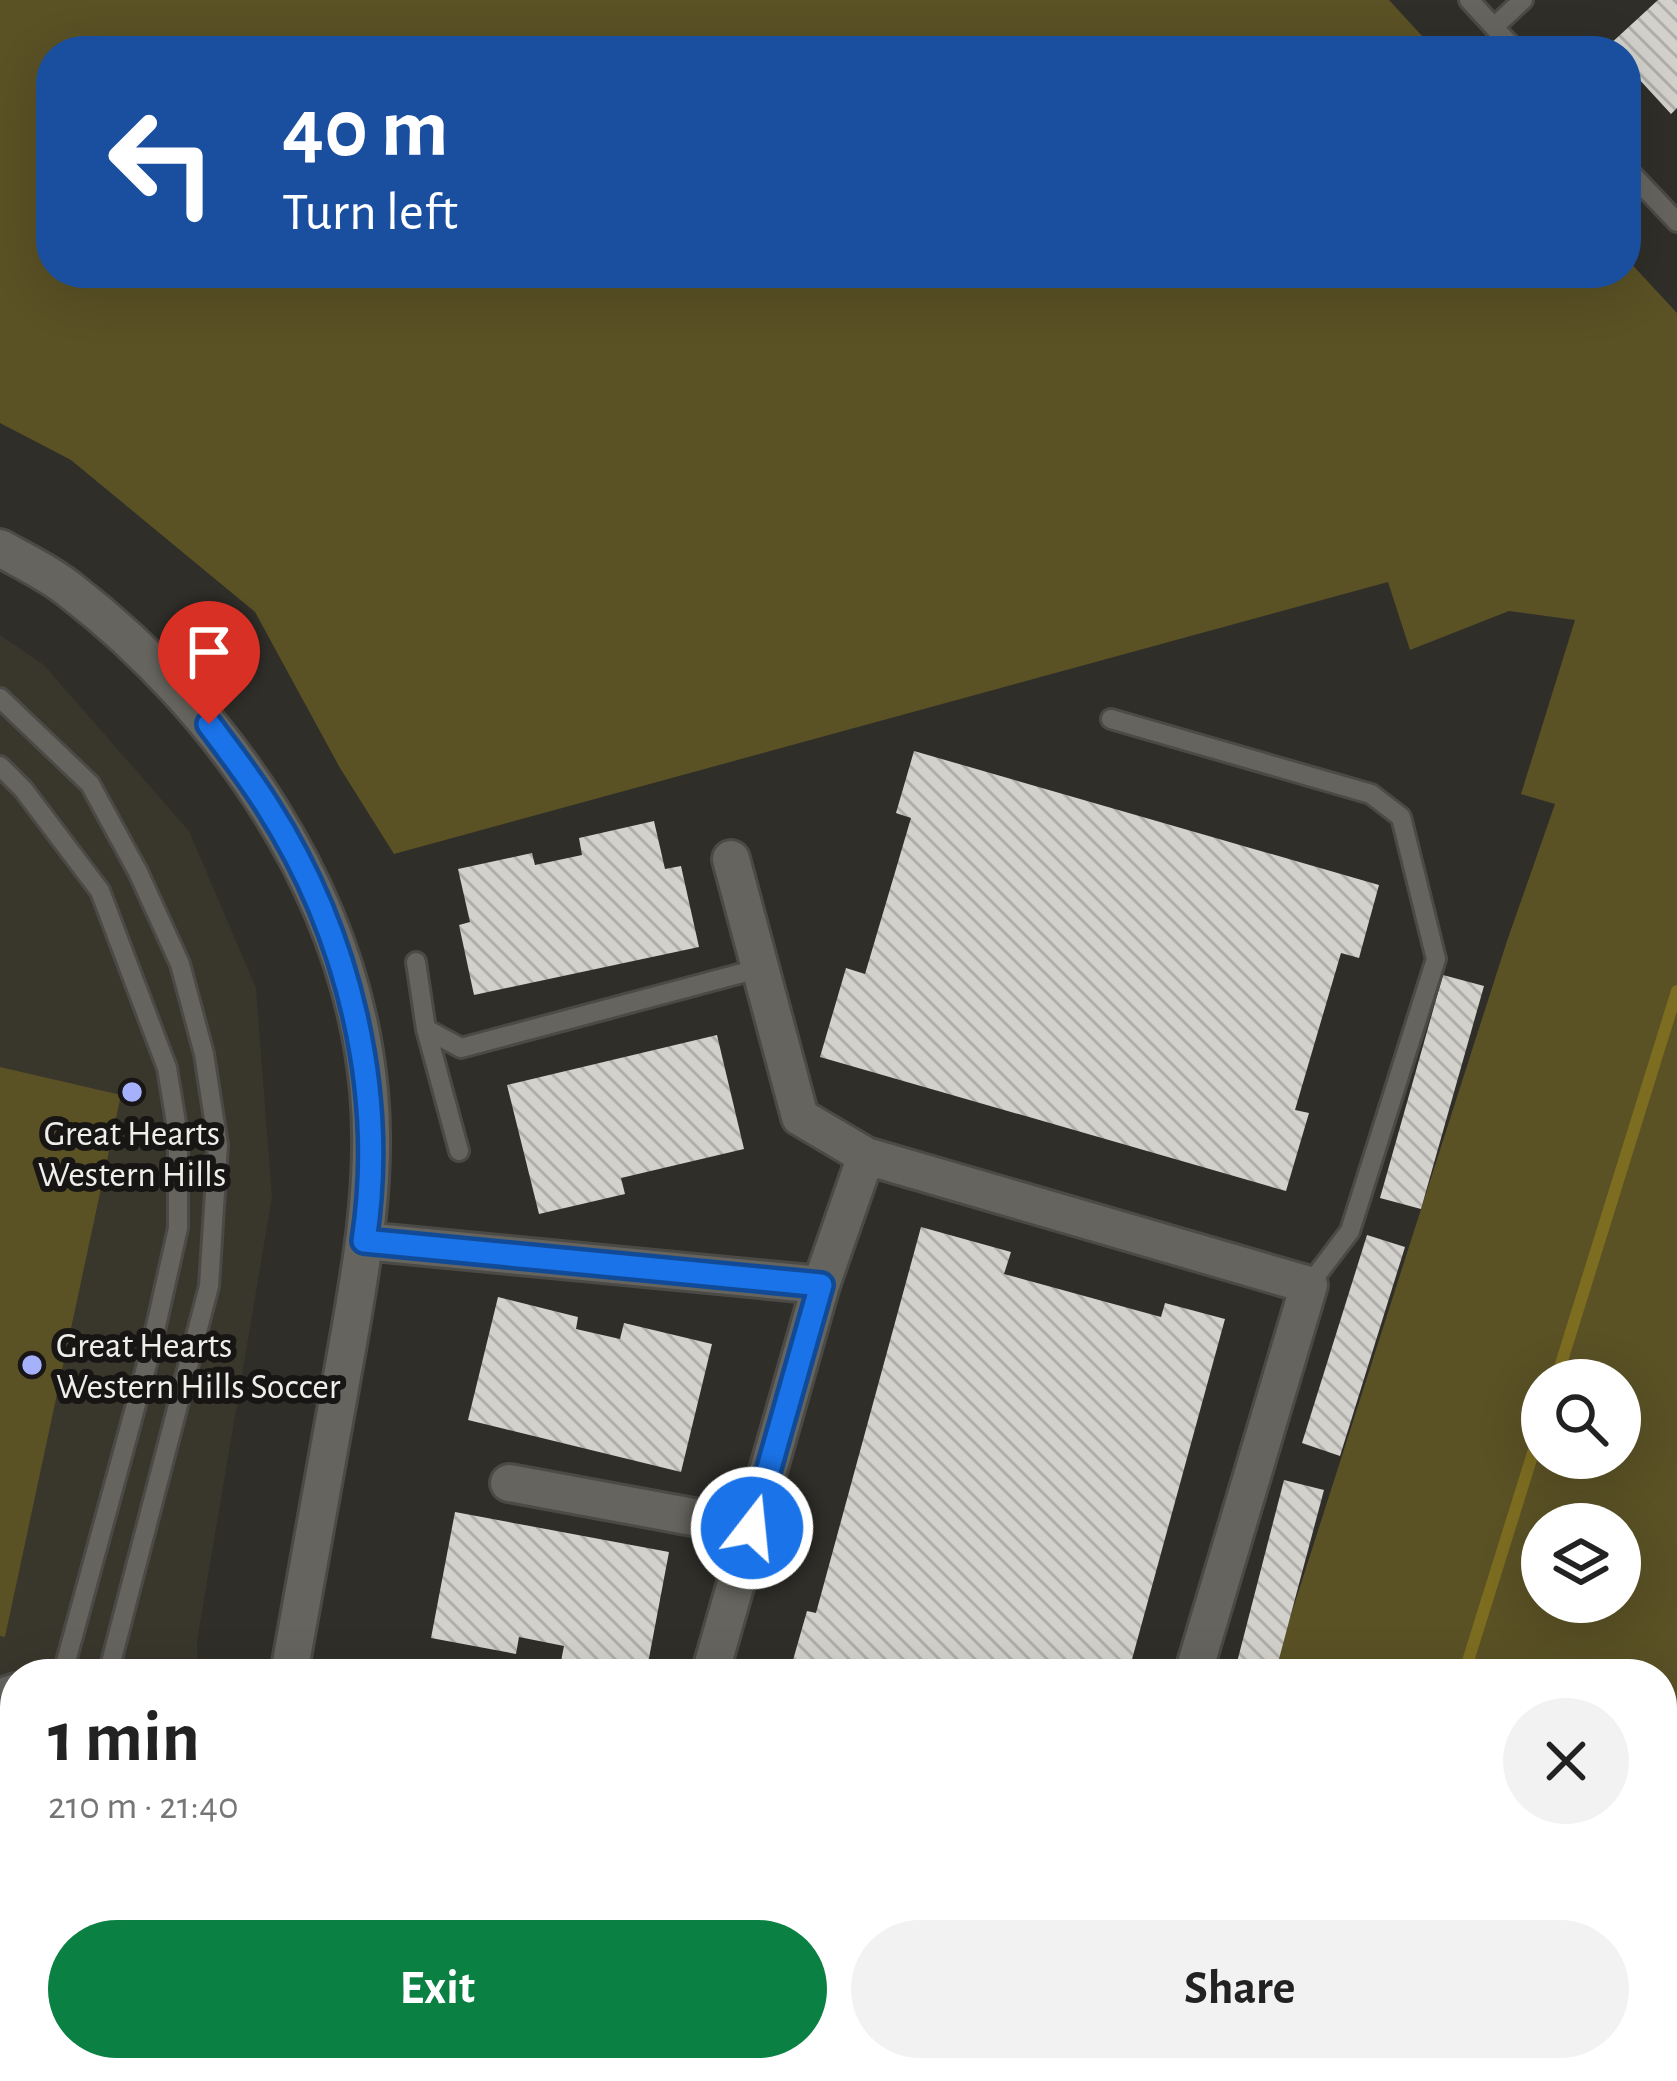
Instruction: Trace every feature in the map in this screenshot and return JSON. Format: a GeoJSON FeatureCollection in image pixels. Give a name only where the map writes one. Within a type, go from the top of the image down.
{"type":"FeatureCollection","features":[{"type":"Feature","properties":{"kind":"street"},"geometry":{"type":"LineString","coordinates":[[0,548],[68,588],[141,652],[209,724],[270,809],[316,899],[351,996],[369,1091],[369,1212],[292,1659]]}},
{"type":"Feature","properties":{"kind":"street"},"geometry":{"type":"LineString","coordinates":[[730,860],[800,1117],[866,1156],[1309,1285],[1197,1659]]}},
{"type":"Feature","properties":{"kind":"street"},"geometry":{"type":"LineString","coordinates":[[714,1659],[821,1285],[866,1156]]}},
{"type":"Feature","properties":{"kind":"street"},"geometry":{"type":"LineString","coordinates":[[364,1241],[821,1285]]}},
{"type":"Feature","properties":{"kind":"street"},"geometry":{"type":"LineString","coordinates":[[509,1483],[752,1528]]}},
{"type":"Feature","properties":{"kind":"lane"},"geometry":{"type":"LineString","coordinates":[[1468,0],[1502,36]]}},
{"type":"Feature","properties":{"kind":"lane"},"geometry":{"type":"LineString","coordinates":[[1493,27],[1523,0]]}},
{"type":"Feature","properties":{"kind":"lane"},"geometry":{"type":"LineString","coordinates":[[1641,184],[1677,222]]}},
{"type":"Feature","properties":{"kind":"lane"},"geometry":{"type":"LineString","coordinates":[[0,698],[89,784],[138,872],[180,964],[204,1054],[218,1145],[209,1286],[112,1659]]}},
{"type":"Feature","properties":{"kind":"lane"},"geometry":{"type":"LineString","coordinates":[[1112,719],[1371,794],[1401,817],[1436,959],[1349,1231],[1309,1285]]}},
{"type":"Feature","properties":{"kind":"lane"},"geometry":{"type":"LineString","coordinates":[[0,766],[100,891],[167,1068],[178,1135],[178,1228],[150,1353],[59,1659]]}},
{"type":"Feature","properties":{"kind":"lane"},"geometry":{"type":"LineString","coordinates":[[416,962],[426,1029],[459,1150]]}},
{"type":"Feature","properties":{"kind":"lane"},"geometry":{"type":"LineString","coordinates":[[426,1029],[461,1048],[761,968]]}},
{"type":"Feature","properties":{"kind":"shaded area"},"geometry":{"type":"Polygon","coordinates":[[[0,0],[1389,0],[1422,36],[36,36],[36,288],[1641,288],[1641,274],[1677,313],[1677,1659],[1277,1659],[1555,804],[1521,794],[1575,620],[1509,611],[1410,650],[1388,582],[394,854],[340,768],[255,612],[71,460],[0,423],[0,0]]]}},
{"type":"Feature","properties":{"kind":"shaded area","name":"Great Hearts Western Hills"},"geometry":{"type":"Polygon","coordinates":[[[0,635],[44,665],[189,831],[256,988],[272,1197],[198,1659],[0,1659],[0,635]]]}},
{"type":"Feature","properties":{"kind":"shaded area","name":"Great Hearts Western Hills Soccer"},"geometry":{"type":"Polygon","coordinates":[[[0,1067],[121,1095],[5,1637],[0,1636],[0,1067]]]}},
{"type":"Feature","properties":{"kind":"building"},"geometry":{"type":"Polygon","coordinates":[[[1658,0],[1677,0],[1677,108],[1671,114],[1641,81],[1641,36],[1619,36],[1658,0]]]}},
{"type":"Feature","properties":{"kind":"building"},"geometry":{"type":"Polygon","coordinates":[[[914,751],[1379,885],[1359,958],[1341,953],[1295,1110],[1309,1113],[1286,1191],[820,1057],[846,968],[865,974],[911,818],[896,813],[914,751]]]}},
{"type":"Feature","properties":{"kind":"building"},"geometry":{"type":"Polygon","coordinates":[[[654,821],[665,869],[681,866],[699,947],[474,995],[459,925],[470,922],[458,869],[532,853],[535,865],[582,855],[579,838],[654,821]]]}},
{"type":"Feature","properties":{"kind":"building"},"geometry":{"type":"Polygon","coordinates":[[[1443,975],[1484,986],[1421,1209],[1380,1198],[1443,975]]]}},
{"type":"Feature","properties":{"kind":"building"},"geometry":{"type":"Polygon","coordinates":[[[717,1035],[744,1149],[621,1178],[625,1194],[539,1214],[507,1085],[717,1035]]]}},
{"type":"Feature","properties":{"kind":"building"},"geometry":{"type":"Polygon","coordinates":[[[921,1227],[1011,1252],[1004,1274],[1161,1317],[1165,1303],[1225,1319],[1132,1659],[793,1659],[807,1611],[816,1613],[921,1227]]]}},
{"type":"Feature","properties":{"kind":"building"},"geometry":{"type":"Polygon","coordinates":[[[1367,1235],[1405,1247],[1340,1456],[1302,1443],[1367,1235]]]}},
{"type":"Feature","properties":{"kind":"building"},"geometry":{"type":"Polygon","coordinates":[[[498,1297],[578,1317],[576,1329],[620,1339],[624,1323],[712,1344],[681,1472],[468,1420],[498,1297]]]}},
{"type":"Feature","properties":{"kind":"building"},"geometry":{"type":"Polygon","coordinates":[[[1284,1480],[1324,1490],[1279,1659],[1238,1659],[1284,1480]]]}},
{"type":"Feature","properties":{"kind":"building"},"geometry":{"type":"Polygon","coordinates":[[[455,1512],[669,1552],[649,1659],[561,1659],[564,1646],[519,1637],[516,1654],[431,1638],[455,1512]]]}},
{"type":"Feature","properties":{"kind":"waterway"},"geometry":{"type":"LineString","coordinates":[[1563,1359],[1677,991]]}},
{"type":"Feature","properties":{"kind":"waterway"},"geometry":{"type":"LineString","coordinates":[[1469,1659],[1525,1479]]}},
{"type":"Feature","properties":{"kind":"place","name":"Great Hearts Western Hills"},"geometry":{"type":"Point","coordinates":[132,1092]}},
{"type":"Feature","properties":{"kind":"place","name":"Great Hearts Western Hills Soccer"},"geometry":{"type":"Point","coordinates":[32,1365]}},
{"type":"Feature","properties":{"kind":"route"},"geometry":{"type":"LineString","coordinates":[[209,724],[270,809],[316,899],[351,996],[369,1091],[369,1212],[364,1241],[821,1285],[752,1528]]}}]}
